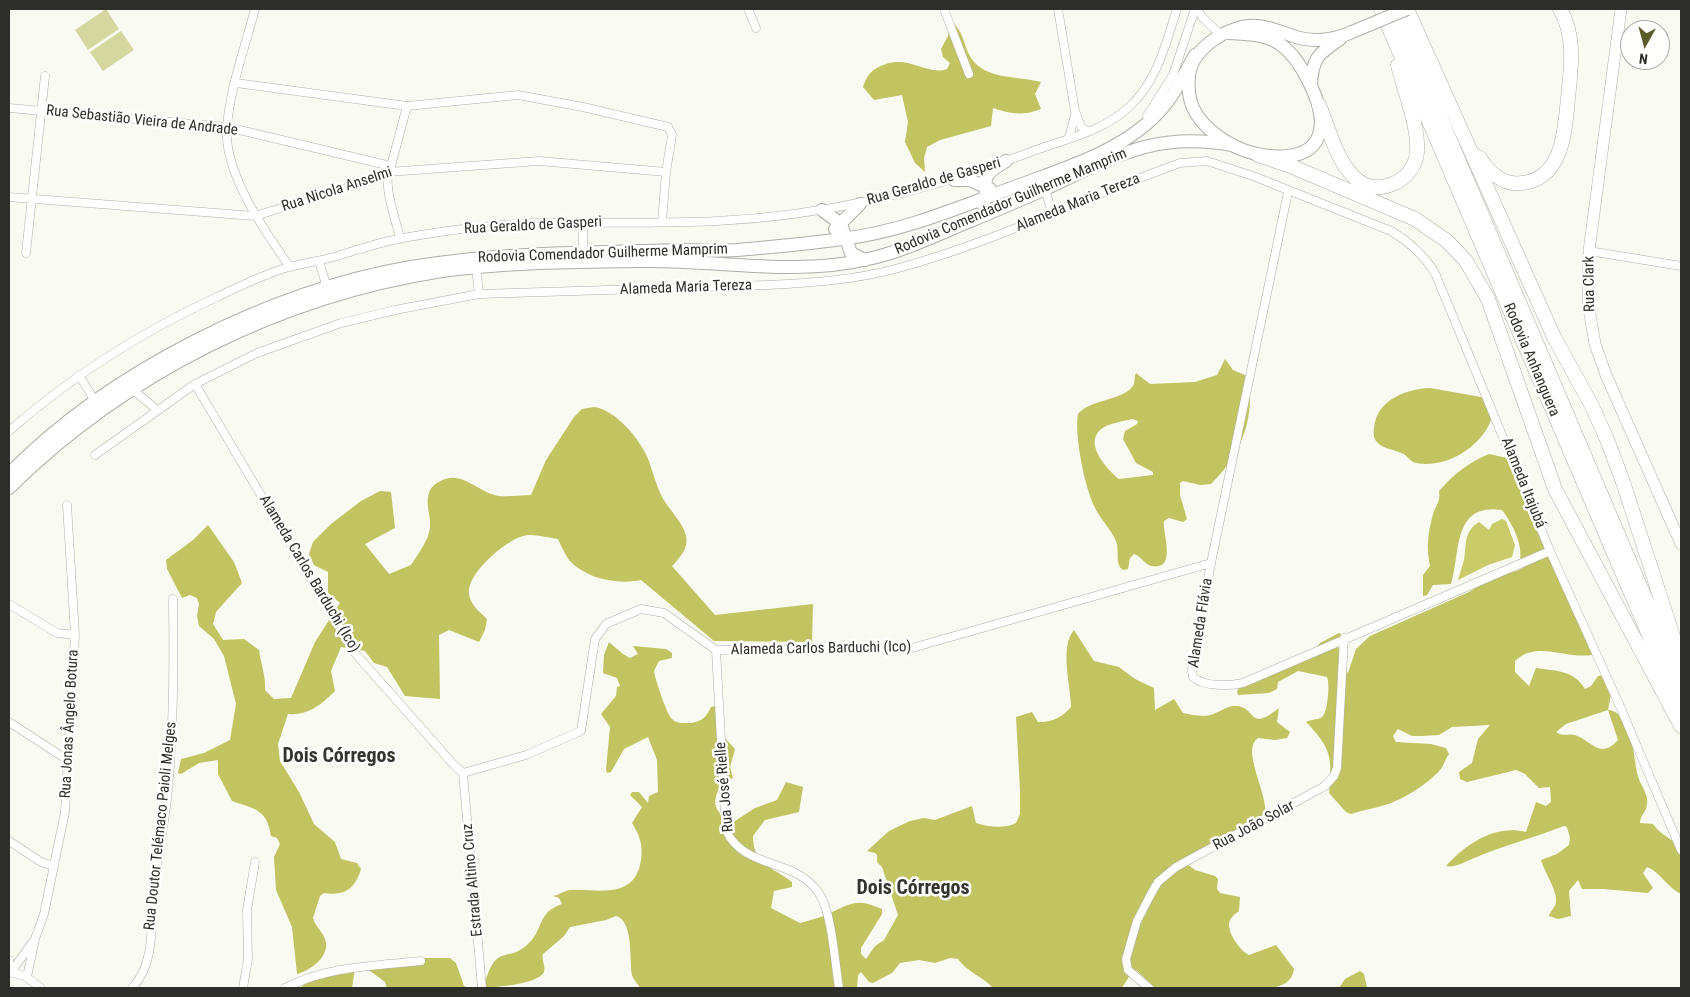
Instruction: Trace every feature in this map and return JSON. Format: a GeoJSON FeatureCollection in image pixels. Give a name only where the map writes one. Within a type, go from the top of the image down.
{"type":"FeatureCollection","features":[{"type":"Feature","properties":{"kind":"highway"},"geometry":{"type":"LineString","coordinates":[[1319,105],[1343,165],[1356,180],[1371,186],[1388,185],[1402,178],[1412,168],[1417,154],[1415,133],[1381,9]]}},
{"type":"Feature","properties":{"kind":"highway","name":"Rodovia Anhanguera"},"geometry":{"type":"LineString","coordinates":[[1381,9],[1681,710]]}},
{"type":"Feature","properties":{"kind":"highway","name":"Rodovia Anhanguera"},"geometry":{"type":"LineString","coordinates":[[1394,9],[1681,682]]}},
{"type":"Feature","properties":{"kind":"highway"},"geometry":{"type":"LineString","coordinates":[[1407,9],[1554,337],[1592,406],[1606,437],[1623,482],[1681,661]]}},
{"type":"Feature","properties":{"kind":"highway"},"geometry":{"type":"LineString","coordinates":[[1459,124],[1485,166],[1505,181],[1518,184],[1529,182],[1541,176],[1552,166],[1560,151],[1564,136],[1572,60],[1569,33],[1560,9]]}},
{"type":"Feature","properties":{"kind":"highway"},"geometry":{"type":"LineString","coordinates":[[1258,155],[1293,167],[1415,219],[1447,241],[1466,261],[1488,299],[1555,489],[1681,726]]}},
{"type":"Feature","properties":{"kind":"main road"},"geometry":{"type":"LineString","coordinates":[[1311,86],[1312,66],[1316,58],[1348,34],[1407,9]]}},
{"type":"Feature","properties":{"kind":"main road"},"geometry":{"type":"LineString","coordinates":[[1226,34],[1253,34],[1281,45],[1292,54],[1311,86],[1319,105],[1322,128],[1319,137],[1309,150],[1284,157],[1258,155],[1232,145],[1213,134],[1191,106],[1188,85],[1190,70],[1195,56],[1226,34],[1239,28],[1256,26],[1308,40],[1348,34]]}},
{"type":"Feature","properties":{"kind":"main road","name":"Rodovia Comendador Guilherme Mamprim"},"geometry":{"type":"LineString","coordinates":[[9,474],[54,434],[95,402],[178,350],[226,326],[327,288],[408,267],[494,256],[735,250],[845,239],[893,229],[985,193],[999,192],[1052,173],[1124,140],[1146,125],[1168,102],[1195,56]]}},
{"type":"Feature","properties":{"kind":"main road","name":"Rodovia Comendador Guilherme Mamprim"},"geometry":{"type":"LineString","coordinates":[[9,488],[72,432],[132,389],[186,357],[236,333],[318,302],[408,278],[476,267],[685,261],[798,268],[865,260],[924,242],[1045,190],[1113,157],[1164,142],[1205,140],[1232,145]]}},
{"type":"Feature","properties":{"kind":"main road"},"geometry":{"type":"LineString","coordinates":[[972,220],[980,212],[991,170],[1006,161]]}},
{"type":"Feature","properties":{"kind":"main road"},"geometry":{"type":"LineString","coordinates":[[954,180],[970,180],[985,193]]}},
{"type":"Feature","properties":{"kind":"main road"},"geometry":{"type":"LineString","coordinates":[[821,242],[860,204]]}},
{"type":"Feature","properties":{"kind":"main road"},"geometry":{"type":"LineString","coordinates":[[822,210],[841,224],[851,253],[865,260]]}},
{"type":"Feature","properties":{"kind":"street"},"geometry":{"type":"LineString","coordinates":[[255,9],[227,127],[231,158],[254,216],[290,267]]}},
{"type":"Feature","properties":{"kind":"street"},"geometry":{"type":"LineString","coordinates":[[748,9],[756,28]]}},
{"type":"Feature","properties":{"kind":"street"},"geometry":{"type":"LineString","coordinates":[[944,9],[969,74]]}},
{"type":"Feature","properties":{"kind":"street"},"geometry":{"type":"LineString","coordinates":[[1058,9],[1075,111],[1081,127],[1087,131]]}},
{"type":"Feature","properties":{"kind":"street","name":"Rua Geraldo de Gasperi"},"geometry":{"type":"LineString","coordinates":[[9,431],[79,375],[122,346],[174,317],[256,279],[290,267],[319,261],[400,238],[487,226],[717,221],[860,204],[954,180],[1087,131],[1120,115],[1143,93],[1164,49],[1178,9]]}},
{"type":"Feature","properties":{"kind":"street"},"geometry":{"type":"LineString","coordinates":[[1124,140],[1150,112],[1166,88],[1196,9],[1206,21],[1226,34]]}},
{"type":"Feature","properties":{"kind":"street","name":"Rua Clark"},"geometry":{"type":"LineString","coordinates":[[1621,9],[1589,251],[1588,303],[1595,344],[1618,405],[1681,544]]}},
{"type":"Feature","properties":{"kind":"street"},"geometry":{"type":"LineString","coordinates":[[26,253],[45,76]]}},
{"type":"Feature","properties":{"kind":"street"},"geometry":{"type":"LineString","coordinates":[[236,83],[407,106],[518,95],[583,107],[668,127],[672,135],[666,172],[662,222]]}},
{"type":"Feature","properties":{"kind":"street"},"geometry":{"type":"LineString","coordinates":[[400,238],[387,182],[407,106]]}},
{"type":"Feature","properties":{"kind":"street","name":"Rua Sebastião Vieira de Andrade"},"geometry":{"type":"LineString","coordinates":[[9,108],[227,127],[389,169]]}},
{"type":"Feature","properties":{"kind":"street"},"geometry":{"type":"LineString","coordinates":[[1069,137],[1075,111]]}},
{"type":"Feature","properties":{"kind":"street","name":"Alameda Maria Tereza"},"geometry":{"type":"LineString","coordinates":[[95,455],[156,409],[195,384],[257,353],[341,323],[395,310],[479,294],[768,285],[852,278],[895,269],[938,256],[1153,173],[1197,160],[1207,161],[1253,176],[1288,192]]}},
{"type":"Feature","properties":{"kind":"street","name":"Rua Nicola Anselmi"},"geometry":{"type":"LineString","coordinates":[[9,197],[254,216],[369,181],[389,169],[539,161],[666,172]]}},
{"type":"Feature","properties":{"kind":"street"},"geometry":{"type":"LineString","coordinates":[[1045,190],[1052,213]]}},
{"type":"Feature","properties":{"kind":"street","name":"Alameda Itajubá"},"geometry":{"type":"LineString","coordinates":[[1288,192],[1391,232],[1417,249],[1428,261],[1439,282],[1550,551],[1619,704],[1681,850]]}},
{"type":"Feature","properties":{"kind":"street","name":"Alameda Flávia"},"geometry":{"type":"LineString","coordinates":[[1288,192],[1211,563],[1192,670],[1196,680],[1225,685],[1243,683],[1550,551]]}},
{"type":"Feature","properties":{"kind":"street"},"geometry":{"type":"LineString","coordinates":[[583,223],[583,253]]}},
{"type":"Feature","properties":{"kind":"street"},"geometry":{"type":"LineString","coordinates":[[1589,251],[1681,266]]}},
{"type":"Feature","properties":{"kind":"street"},"geometry":{"type":"LineString","coordinates":[[319,261],[327,288]]}},
{"type":"Feature","properties":{"kind":"street"},"geometry":{"type":"LineString","coordinates":[[850,262],[852,278]]}},
{"type":"Feature","properties":{"kind":"street"},"geometry":{"type":"LineString","coordinates":[[476,267],[479,294]]}},
{"type":"Feature","properties":{"kind":"street"},"geometry":{"type":"LineString","coordinates":[[79,375],[95,402]]}},
{"type":"Feature","properties":{"kind":"street","name":"Alameda Carlos Barduchi (Ico)"},"geometry":{"type":"LineString","coordinates":[[195,384],[354,652],[463,773],[526,755],[581,731],[595,639],[606,624],[641,609],[658,611],[716,650],[912,648],[1211,563]]}},
{"type":"Feature","properties":{"kind":"street"},"geometry":{"type":"LineString","coordinates":[[132,389],[156,409]]}},
{"type":"Feature","properties":{"kind":"street","name":"Rua Jonas Ângelo Botura"},"geometry":{"type":"LineString","coordinates":[[27,977],[34,939],[44,914],[65,812],[66,759],[75,635],[67,505]]}},
{"type":"Feature","properties":{"kind":"street","name":"Rua Doutor Telémaco Paioli Melges"},"geometry":{"type":"LineString","coordinates":[[132,988],[144,972],[148,961],[151,911],[168,790],[174,669],[173,599]]}},
{"type":"Feature","properties":{"kind":"street"},"geometry":{"type":"LineString","coordinates":[[9,604],[57,633],[75,635]]}},
{"type":"Feature","properties":{"kind":"street","name":"Rua João Solar"},"geometry":{"type":"LineString","coordinates":[[1149,988],[1128,970],[1126,959],[1137,921],[1158,882],[1176,867],[1326,786],[1334,776],[1341,719],[1344,638]]}},
{"type":"Feature","properties":{"kind":"street","name":"Rua José Rielle"},"geometry":{"type":"LineString","coordinates":[[716,650],[726,830],[736,847],[746,854],[794,872],[814,885],[825,904],[839,988]]}},
{"type":"Feature","properties":{"kind":"street"},"geometry":{"type":"LineString","coordinates":[[9,722],[66,759]]}},
{"type":"Feature","properties":{"kind":"street","name":"Estrada Altino Cruz"},"geometry":{"type":"LineString","coordinates":[[463,773],[482,988]]}},
{"type":"Feature","properties":{"kind":"street"},"geometry":{"type":"LineString","coordinates":[[9,841],[42,862],[54,866]]}},
{"type":"Feature","properties":{"kind":"street"},"geometry":{"type":"LineString","coordinates":[[243,988],[248,959],[248,910],[255,862]]}},
{"type":"Feature","properties":{"kind":"street","name":"Rua Jonas Ângelo Botura"},"geometry":{"type":"LineString","coordinates":[[10,972],[34,939]]}},
{"type":"Feature","properties":{"kind":"street"},"geometry":{"type":"LineString","coordinates":[[9,960],[10,972],[27,977],[41,988]]}},
{"type":"Feature","properties":{"kind":"street"},"geometry":{"type":"LineString","coordinates":[[285,988],[312,976],[331,971],[421,961]]}},
{"type":"Feature","properties":{"kind":"green space"},"geometry":{"type":"Polygon","coordinates":[[[106,9],[119,29],[88,50],[75,30],[106,9]]]}},
{"type":"Feature","properties":{"kind":"green space"},"geometry":{"type":"Polygon","coordinates":[[[121,31],[134,50],[103,71],[90,52],[121,31]]]}},
{"type":"Feature","properties":{"kind":"shaded area"},"geometry":{"type":"Polygon","coordinates":[[[953,23],[962,35],[971,58],[977,65],[994,74],[1041,82],[1035,94],[1041,109],[1028,113],[1017,113],[993,108],[991,126],[940,140],[927,147],[924,158],[925,172],[915,163],[905,142],[908,122],[902,95],[874,100],[863,87],[871,72],[886,64],[895,62],[903,62],[933,70],[947,69],[950,63],[943,57],[941,49],[948,36],[950,25],[953,23]]]}},
{"type":"Feature","properties":{"kind":"shaded area"},"geometry":{"type":"Polygon","coordinates":[[[1225,359],[1233,370],[1247,376],[1250,406],[1244,435],[1238,448],[1211,484],[1200,485],[1183,481],[1180,483],[1180,495],[1187,519],[1183,522],[1169,518],[1164,521],[1167,550],[1164,563],[1159,566],[1151,566],[1134,554],[1130,558],[1128,569],[1123,570],[1118,561],[1116,541],[1091,499],[1081,462],[1077,423],[1078,414],[1091,405],[1124,394],[1130,390],[1134,384],[1136,373],[1150,384],[1195,382],[1217,375],[1225,359]],[[1133,419],[1112,424],[1100,430],[1096,436],[1096,450],[1099,457],[1119,479],[1153,475],[1153,472],[1136,463],[1123,439],[1125,431],[1137,424],[1138,421],[1133,419]]]}},
{"type":"Feature","properties":{"kind":"shaded area"},"geometry":{"type":"Polygon","coordinates":[[[1430,388],[1481,397],[1487,401],[1492,417],[1480,438],[1461,454],[1439,463],[1416,463],[1404,454],[1386,448],[1376,441],[1374,434],[1375,422],[1383,407],[1396,396],[1413,390],[1430,388]]]}},
{"type":"Feature","properties":{"kind":"shaded area"},"geometry":{"type":"Polygon","coordinates":[[[594,407],[602,409],[619,420],[640,444],[649,461],[662,497],[682,526],[686,536],[685,549],[672,566],[715,615],[813,604],[812,642],[714,641],[641,580],[622,582],[593,576],[576,567],[569,560],[558,539],[531,535],[515,539],[497,551],[474,577],[470,586],[470,598],[476,608],[487,619],[485,630],[479,642],[449,630],[439,635],[440,699],[405,696],[387,667],[374,663],[365,651],[341,647],[331,671],[335,691],[320,705],[308,711],[288,714],[278,744],[280,761],[299,792],[314,824],[335,842],[341,859],[357,863],[361,869],[356,882],[348,890],[331,894],[324,893],[320,896],[313,918],[325,939],[325,951],[314,966],[297,974],[292,927],[276,890],[274,857],[280,844],[277,838],[271,836],[266,820],[259,811],[232,801],[218,774],[218,760],[199,763],[181,774],[178,773],[181,759],[204,753],[230,740],[236,704],[224,656],[214,639],[199,626],[197,616],[199,604],[197,598],[190,595],[182,598],[167,569],[166,560],[193,540],[208,525],[234,562],[242,583],[216,612],[213,624],[223,640],[244,639],[259,650],[265,690],[274,699],[291,698],[315,642],[340,603],[328,593],[328,572],[314,565],[309,554],[313,542],[331,524],[361,501],[380,491],[391,492],[395,528],[365,544],[389,574],[411,565],[428,537],[430,523],[428,497],[430,489],[434,485],[447,478],[455,478],[462,479],[484,491],[499,496],[531,495],[546,460],[574,417],[582,409],[594,407]]]}},
{"type":"Feature","properties":{"kind":"shaded area"},"geometry":{"type":"Polygon","coordinates":[[[1489,454],[1507,458],[1512,464],[1593,649],[1592,655],[1582,656],[1541,651],[1532,652],[1523,655],[1515,661],[1515,672],[1529,686],[1536,668],[1564,672],[1576,678],[1585,689],[1591,686],[1598,676],[1605,675],[1612,688],[1608,710],[1616,712],[1627,727],[1638,776],[1647,797],[1646,807],[1640,823],[1653,824],[1678,847],[1682,867],[1681,894],[1656,872],[1647,867],[1643,873],[1653,888],[1648,893],[1582,889],[1578,880],[1569,891],[1571,916],[1558,919],[1549,916],[1556,904],[1556,898],[1541,860],[1557,854],[1569,845],[1570,838],[1567,827],[1564,826],[1459,864],[1446,866],[1472,843],[1492,833],[1514,830],[1526,832],[1536,802],[1546,806],[1551,802],[1550,787],[1539,788],[1525,774],[1516,770],[1467,782],[1460,779],[1459,772],[1472,763],[1478,739],[1490,725],[1452,727],[1439,735],[1421,736],[1412,736],[1398,729],[1393,736],[1396,742],[1431,744],[1446,748],[1449,754],[1443,767],[1429,781],[1392,803],[1351,814],[1346,812],[1329,793],[1330,762],[1328,754],[1321,739],[1306,722],[1322,717],[1326,710],[1328,698],[1327,677],[1298,671],[1278,682],[1277,689],[1269,693],[1238,695],[1237,691],[1240,687],[1312,653],[1320,643],[1339,633],[1343,636],[1337,646],[1344,656],[1348,673],[1356,649],[1370,636],[1469,592],[1488,580],[1519,570],[1531,563],[1520,562],[1519,542],[1502,510],[1486,510],[1474,514],[1461,532],[1451,584],[1433,585],[1427,595],[1423,596],[1423,575],[1430,566],[1428,553],[1429,534],[1433,514],[1439,500],[1439,491],[1462,470],[1489,454]],[[1608,710],[1566,724],[1556,732],[1575,735],[1601,749],[1612,746],[1618,740],[1608,710]]]}},
{"type":"Feature","properties":{"kind":"shaded area"},"geometry":{"type":"Polygon","coordinates":[[[1502,519],[1506,521],[1515,545],[1512,557],[1488,565],[1458,580],[1470,530],[1479,522],[1489,530],[1492,524],[1502,519]]]}},
{"type":"Feature","properties":{"kind":"shaded area"},"geometry":{"type":"Polygon","coordinates":[[[1074,630],[1094,661],[1119,667],[1135,679],[1154,688],[1155,710],[1174,699],[1183,713],[1196,716],[1210,715],[1236,706],[1243,707],[1257,719],[1269,715],[1279,708],[1277,722],[1290,732],[1287,738],[1275,740],[1258,738],[1253,744],[1252,752],[1263,797],[1265,817],[1247,831],[1187,864],[1195,870],[1215,876],[1218,879],[1217,889],[1220,893],[1240,897],[1239,911],[1232,917],[1229,924],[1234,940],[1249,955],[1276,945],[1294,969],[1286,983],[1270,988],[1155,988],[1136,970],[1132,972],[1122,988],[993,988],[958,959],[950,958],[935,963],[919,960],[900,963],[892,973],[873,983],[869,982],[861,972],[858,975],[857,988],[640,988],[632,975],[630,942],[626,925],[622,919],[616,916],[606,920],[570,927],[564,936],[543,954],[544,972],[533,980],[512,985],[475,988],[485,983],[489,970],[498,958],[521,950],[533,939],[548,912],[562,904],[559,898],[553,896],[569,890],[614,890],[624,887],[637,873],[642,850],[639,836],[632,823],[642,807],[630,795],[632,792],[639,792],[648,803],[649,796],[658,792],[657,760],[648,737],[624,749],[611,772],[607,773],[610,727],[601,714],[616,696],[617,687],[620,686],[617,678],[603,673],[604,655],[609,642],[630,658],[638,654],[633,646],[666,649],[672,653],[672,658],[659,661],[654,671],[664,704],[674,721],[681,723],[695,722],[704,718],[711,707],[715,706],[719,709],[723,736],[735,749],[730,767],[733,778],[720,788],[716,795],[716,808],[720,814],[735,821],[755,808],[777,800],[786,782],[803,787],[799,812],[765,820],[753,836],[756,853],[760,859],[792,882],[792,887],[774,891],[771,908],[800,923],[855,903],[882,909],[882,914],[861,948],[861,954],[866,959],[875,946],[884,940],[898,915],[882,867],[877,862],[877,855],[867,851],[889,831],[910,821],[924,818],[935,820],[972,806],[976,823],[996,827],[1016,823],[1020,814],[1020,790],[1016,717],[1032,712],[1038,722],[1048,721],[1064,714],[1071,707],[1066,657],[1067,646],[1074,630]]]}},
{"type":"Feature","properties":{"kind":"shaded area"},"geometry":{"type":"Polygon","coordinates":[[[416,958],[450,958],[456,963],[464,986],[469,988],[387,988],[385,982],[370,971],[368,966],[416,958]]]}},
{"type":"Feature","properties":{"kind":"shaded area"},"geometry":{"type":"Polygon","coordinates":[[[355,968],[352,988],[300,988],[311,979],[355,968]]]}},
{"type":"Feature","properties":{"kind":"shaded area"},"geometry":{"type":"Polygon","coordinates":[[[1360,971],[1364,974],[1367,988],[1339,988],[1345,979],[1360,971]]]}},
{"type":"Feature","properties":{"kind":"district","name":"Dois Córregos"},"geometry":{"type":"Point","coordinates":[339,757]}},
{"type":"Feature","properties":{"kind":"district","name":"Dois Córregos"},"geometry":{"type":"Point","coordinates":[913,889]}}]}
